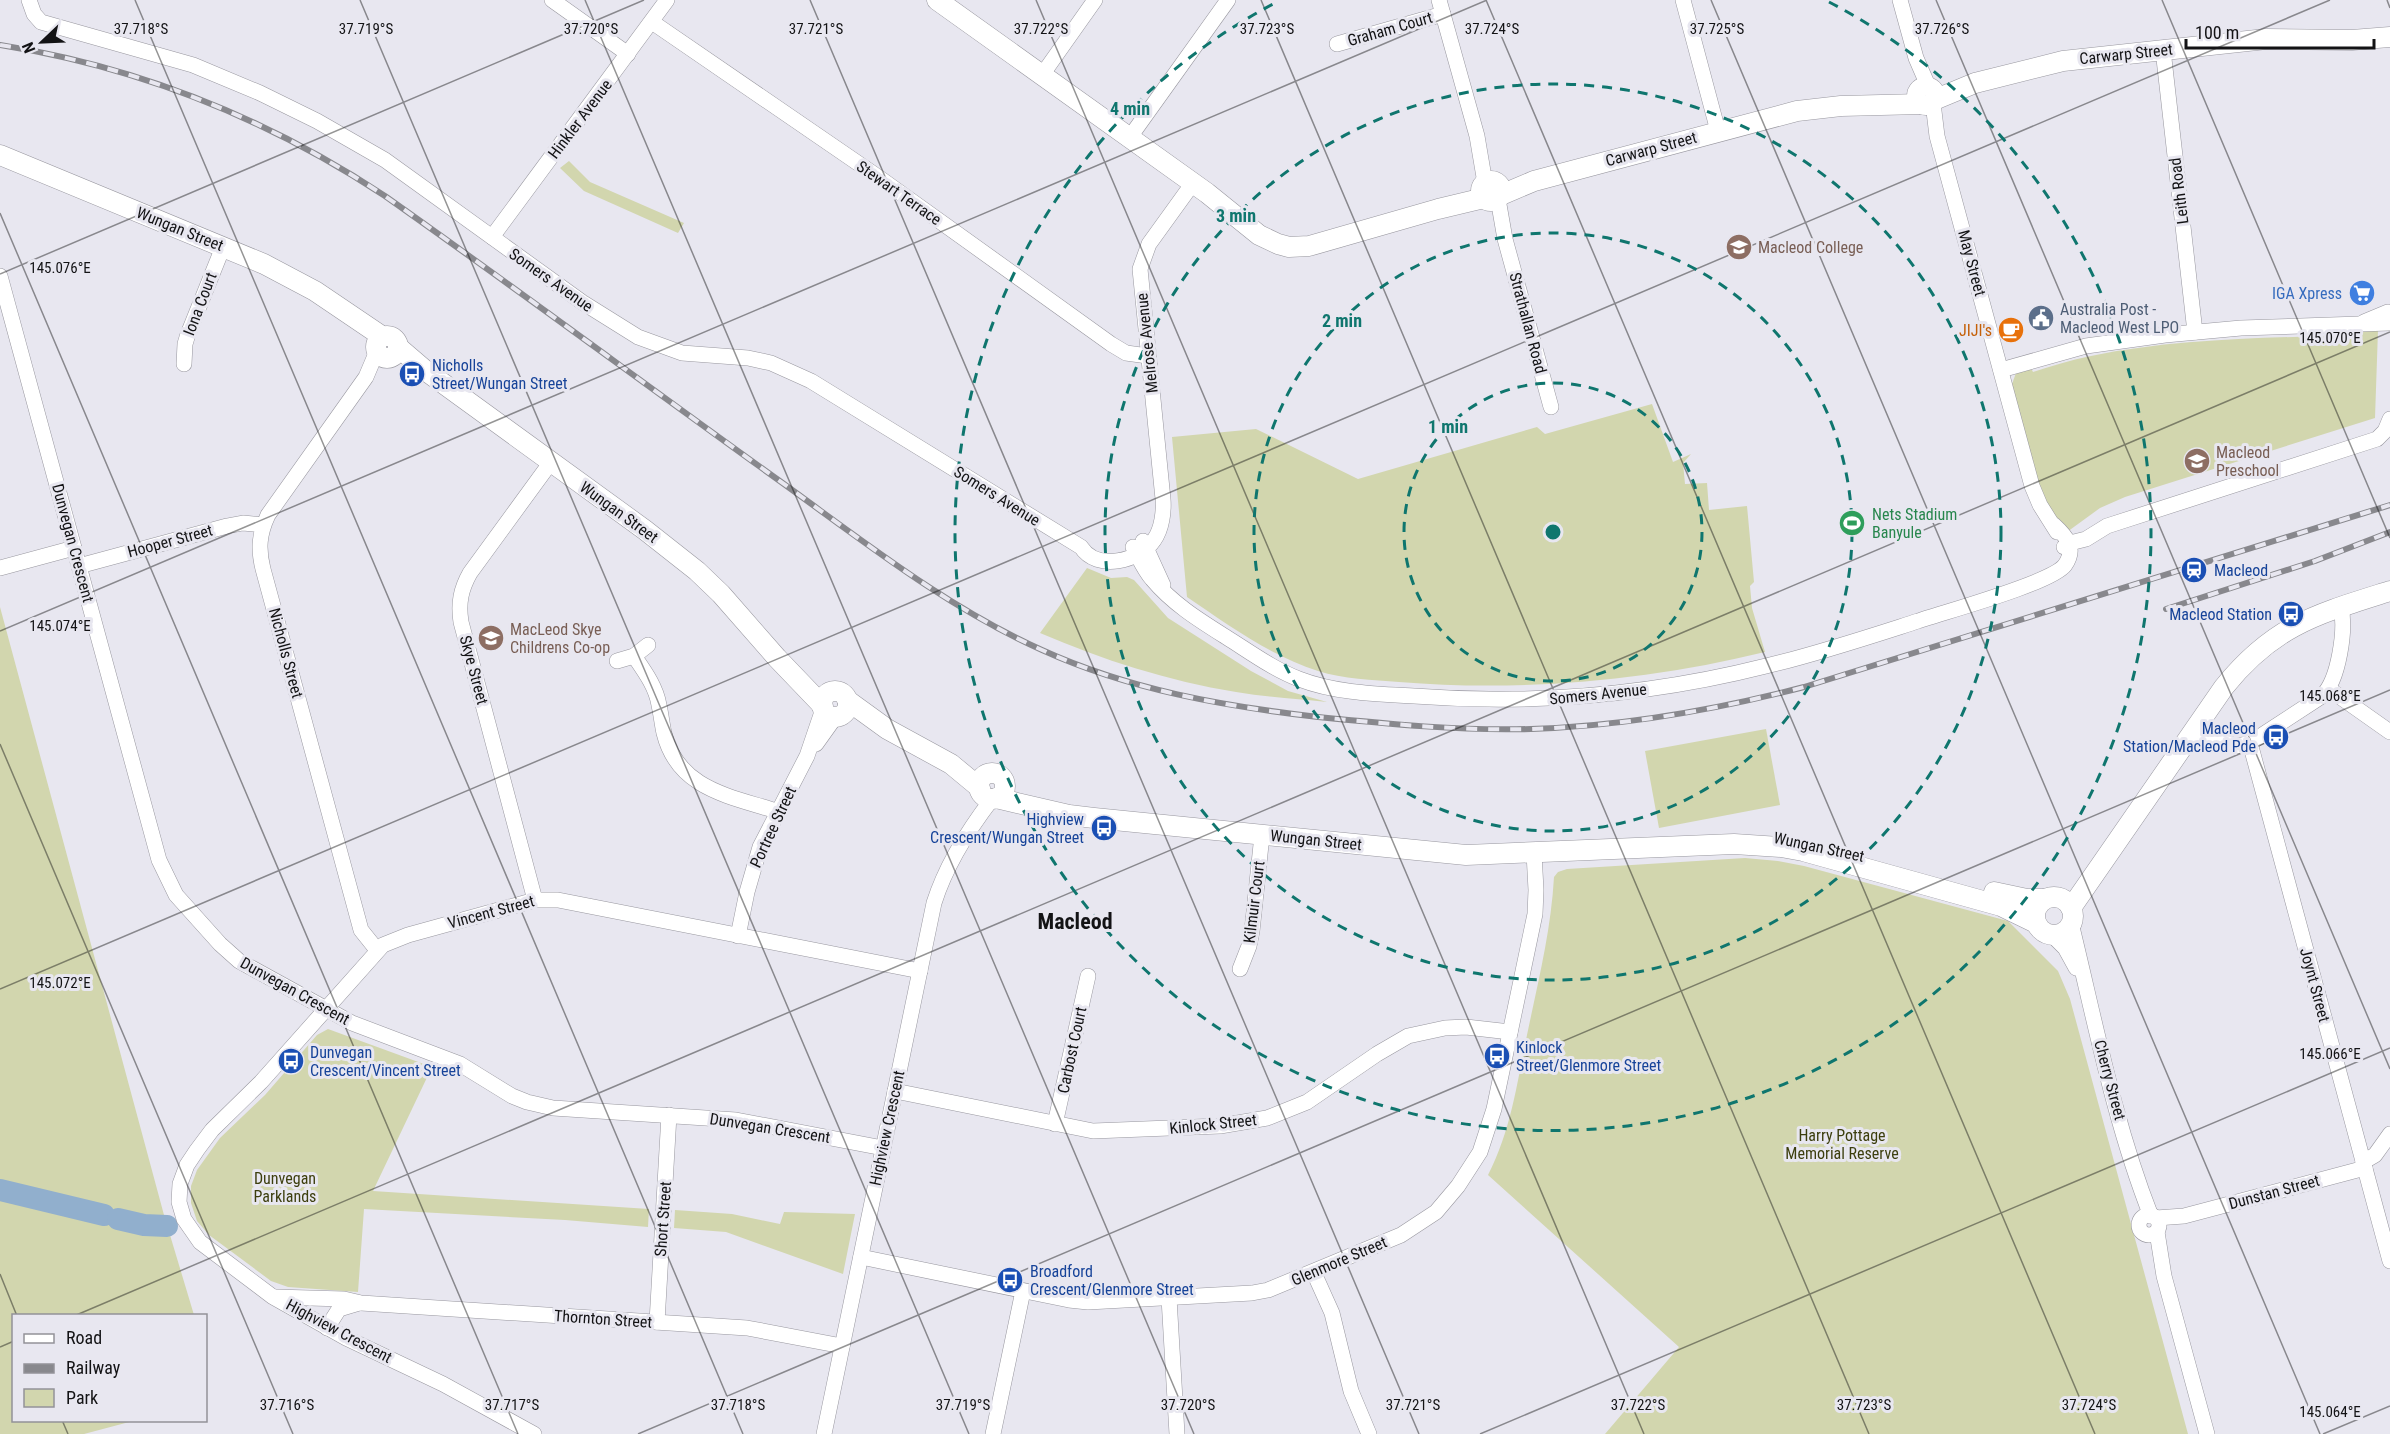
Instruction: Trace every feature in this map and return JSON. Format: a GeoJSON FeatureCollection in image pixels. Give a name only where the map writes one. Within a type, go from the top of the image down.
{"type":"FeatureCollection","features":[{"type":"Feature","properties":{"kind":"street","name":"Somers Avenue"},"geometry":{"type":"LineString","coordinates":[[29,0],[34,14],[41,22],[193,65],[260,93],[317,121],[385,160],[582,302],[638,337],[682,353],[748,358],[771,363],[811,381],[1081,547],[1108,552],[1140,547],[1167,593],[1189,614],[1274,667],[1300,680],[1338,689],[1399,695],[1521,700],[1632,692],[1688,683],[1756,669],[1885,631],[2041,580],[2060,559],[2068,546]]}},
{"type":"Feature","properties":{"kind":"street"},"geometry":{"type":"LineString","coordinates":[[552,0],[628,54]]}},
{"type":"Feature","properties":{"kind":"street","name":"Hinkler Avenue"},"geometry":{"type":"LineString","coordinates":[[492,237],[668,0]]}},
{"type":"Feature","properties":{"kind":"street"},"geometry":{"type":"LineString","coordinates":[[937,0],[1200,188]]}},
{"type":"Feature","properties":{"kind":"street"},"geometry":{"type":"LineString","coordinates":[[1042,75],[1095,0]]}},
{"type":"Feature","properties":{"kind":"street"},"geometry":{"type":"LineString","coordinates":[[1130,137],[1228,0]]}},
{"type":"Feature","properties":{"kind":"street"},"geometry":{"type":"LineString","coordinates":[[1683,0],[1718,130]]}},
{"type":"Feature","properties":{"kind":"street","name":"May Street"},"geometry":{"type":"LineString","coordinates":[[1900,0],[2032,486],[2040,505],[2068,546]]}},
{"type":"Feature","properties":{"kind":"street","name":"Graham Court"},"geometry":{"type":"LineString","coordinates":[[1337,44],[1441,7]]}},
{"type":"Feature","properties":{"kind":"street","name":"Strathallan Road"},"geometry":{"type":"LineString","coordinates":[[1441,7],[1551,406]]}},
{"type":"Feature","properties":{"kind":"street","name":"Stewart Terrace"},"geometry":{"type":"LineString","coordinates":[[652,22],[881,179],[1111,344],[1126,353],[1148,356]]}},
{"type":"Feature","properties":{"kind":"street","name":"Carwarp Street"},"geometry":{"type":"LineString","coordinates":[[1200,188],[1280,240],[1301,238],[1797,111],[1875,104],[1926,96],[2063,61],[2266,39],[2352,40],[2390,37]]}},
{"type":"Feature","properties":{"kind":"street","name":"Carwarp Street"},"geometry":{"type":"LineString","coordinates":[[2352,40],[2390,46]]}},
{"type":"Feature","properties":{"kind":"street","name":"Leith Road"},"geometry":{"type":"LineString","coordinates":[[2163,50],[2195,332]]}},
{"type":"Feature","properties":{"kind":"street","name":"Wungan Street"},"geometry":{"type":"LineString","coordinates":[[0,155],[223,247],[287,275],[315,291],[352,317],[386,349],[426,371],[698,571],[793,675],[834,706],[887,729],[991,789],[1046,809],[1094,818],[1466,855],[1734,844],[1781,847],[1803,851],[2001,906],[2044,929]]}},
{"type":"Feature","properties":{"kind":"street","name":"Melrose Avenue"},"geometry":{"type":"LineString","coordinates":[[1140,547],[1161,519],[1163,499],[1141,277],[1142,260],[1149,244],[1200,188]]}},
{"type":"Feature","properties":{"kind":"street","name":"Iona Court"},"geometry":{"type":"LineString","coordinates":[[184,364],[188,334],[223,247]]}},
{"type":"Feature","properties":{"kind":"street","name":"Dunvegan Crescent"},"geometry":{"type":"LineString","coordinates":[[0,276],[159,860],[170,885],[230,954],[261,975],[324,1010],[460,1064],[512,1096],[527,1102],[553,1108],[755,1122],[883,1148]]}},
{"type":"Feature","properties":{"kind":"street"},"geometry":{"type":"LineString","coordinates":[[2001,370],[2096,344],[2195,332],[2362,324],[2389,317]]}},
{"type":"Feature","properties":{"kind":"street","name":"Nicholls Street"},"geometry":{"type":"LineString","coordinates":[[376,950],[361,930],[259,547],[263,525],[277,500],[386,349]]}},
{"type":"Feature","properties":{"kind":"street"},"geometry":{"type":"LineString","coordinates":[[2068,546],[2090,546],[2123,521],[2377,439],[2385,431],[2390,419]]}},
{"type":"Feature","properties":{"kind":"street","name":"Skye Street"},"geometry":{"type":"LineString","coordinates":[[535,900],[461,622],[460,601],[462,590],[470,573],[551,462]]}},
{"type":"Feature","properties":{"kind":"street","name":"Hooper Street"},"geometry":{"type":"LineString","coordinates":[[79,566],[227,526],[243,523],[263,525]]}},
{"type":"Feature","properties":{"kind":"street"},"geometry":{"type":"LineString","coordinates":[[0,568],[74,548]]}},
{"type":"Feature","properties":{"kind":"street"},"geometry":{"type":"LineString","coordinates":[[2060,907],[2040,902],[2035,912],[2044,929],[2063,932],[2060,907],[2081,878],[2114,846],[2237,671],[2268,641],[2307,619],[2390,591]]}},
{"type":"Feature","properties":{"kind":"street"},"geometry":{"type":"LineString","coordinates":[[2192,734],[2237,746],[2250,743],[2329,689],[2336,673],[2344,620],[2341,607]]}},
{"type":"Feature","properties":{"kind":"street"},"geometry":{"type":"LineString","coordinates":[[617,661],[634,656],[648,645]]}},
{"type":"Feature","properties":{"kind":"street"},"geometry":{"type":"LineString","coordinates":[[634,656],[656,692],[668,745],[684,771],[700,785],[712,791],[779,812]]}},
{"type":"Feature","properties":{"kind":"street"},"geometry":{"type":"LineString","coordinates":[[2329,689],[2390,732]]}},
{"type":"Feature","properties":{"kind":"street","name":"Portree Street"},"geometry":{"type":"LineString","coordinates":[[738,936],[754,865],[834,706]]}},
{"type":"Feature","properties":{"kind":"street","name":"Joynt Street"},"geometry":{"type":"LineString","coordinates":[[2250,743],[2390,1261]]}},
{"type":"Feature","properties":{"kind":"street","name":"Highview Crescent"},"geometry":{"type":"LineString","coordinates":[[824,1434],[937,893],[991,789]]}},
{"type":"Feature","properties":{"kind":"street","name":"Wungan Street"},"geometry":{"type":"LineString","coordinates":[[1588,850],[1620,842],[1659,838],[1730,834],[1778,836],[1807,841],[2012,897],[2060,907]]}},
{"type":"Feature","properties":{"kind":"street","name":"Kilmuir Court"},"geometry":{"type":"LineString","coordinates":[[1240,969],[1252,931],[1262,835]]}},
{"type":"Feature","properties":{"kind":"street","name":"Glenmore Street"},"geometry":{"type":"LineString","coordinates":[[861,1257],[1023,1291],[1088,1302],[1252,1293],[1288,1284],[1401,1235],[1436,1212],[1446,1201],[1470,1170],[1487,1134],[1534,914],[1536,890],[1534,853]]}},
{"type":"Feature","properties":{"kind":"street","name":"Vincent Street"},"geometry":{"type":"LineString","coordinates":[[179,1193],[187,1165],[212,1130],[254,1090],[376,950],[393,939],[535,900],[558,900],[920,971]]}},
{"type":"Feature","properties":{"kind":"street","name":"Cherry Street"},"geometry":{"type":"LineString","coordinates":[[2060,907],[2083,981],[2207,1434]]}},
{"type":"Feature","properties":{"kind":"street","name":"Cherry Street"},"geometry":{"type":"LineString","coordinates":[[2044,929],[2065,948],[2083,981]]}},
{"type":"Feature","properties":{"kind":"street","name":"Carbost Court"},"geometry":{"type":"LineString","coordinates":[[1055,1124],[1088,976]]}},
{"type":"Feature","properties":{"kind":"street","name":"Kinlock Street"},"geometry":{"type":"LineString","coordinates":[[895,1090],[1093,1131],[1220,1126],[1267,1118],[1307,1102],[1377,1054],[1408,1036],[1444,1028],[1510,1032]]}},
{"type":"Feature","properties":{"kind":"street","name":"Short Street"},"geometry":{"type":"LineString","coordinates":[[657,1322],[669,1115]]}},
{"type":"Feature","properties":{"kind":"street","name":"Dunstan Street"},"geometry":{"type":"LineString","coordinates":[[2151,1225],[2364,1165],[2375,1155],[2390,1134]]}},
{"type":"Feature","properties":{"kind":"street","name":"Highview Crescent"},"geometry":{"type":"LineString","coordinates":[[179,1193],[184,1219],[193,1235],[273,1297],[327,1328],[443,1384],[534,1434]]}},
{"type":"Feature","properties":{"kind":"street"},"geometry":{"type":"LineString","coordinates":[[1314,1273],[1332,1313],[1355,1406],[1369,1434]]}},
{"type":"Feature","properties":{"kind":"street"},"geometry":{"type":"LineString","coordinates":[[993,1434],[1023,1291]]}},
{"type":"Feature","properties":{"kind":"street","name":"Thornton Street"},"geometry":{"type":"LineString","coordinates":[[273,1297],[344,1299],[362,1303],[760,1329],[842,1346]]}},
{"type":"Feature","properties":{"kind":"street"},"geometry":{"type":"LineString","coordinates":[[310,1318],[317,1298]]}},
{"type":"Feature","properties":{"kind":"street"},"geometry":{"type":"LineString","coordinates":[[1169,1298],[1176,1434]]}},
{"type":"Feature","properties":{"kind":"street","name":"Thornton Street"},"geometry":{"type":"LineString","coordinates":[[327,1328],[339,1310],[348,1305],[362,1303]]}},
{"type":"Feature","properties":{"kind":"green space"},"geometry":{"type":"Polygon","coordinates":[[[569,161],[590,182],[684,223],[678,233],[584,191],[560,168],[569,161]]]}},
{"type":"Feature","properties":{"kind":"green space"},"geometry":{"type":"Polygon","coordinates":[[[2357,330],[2378,330],[2375,418],[2125,497],[2100,508],[2067,532],[2048,507],[2039,489],[2012,384],[2016,373],[2031,368],[2033,372],[2069,361],[2124,350],[2190,342],[2357,335],[2357,330]]]}},
{"type":"Feature","properties":{"kind":"green space"},"geometry":{"type":"Polygon","coordinates":[[[1652,404],[1673,462],[1691,454],[1683,463],[1685,484],[1707,483],[1709,510],[1747,506],[1754,582],[1750,586],[1752,608],[1765,652],[1675,670],[1583,682],[1491,686],[1369,680],[1328,674],[1283,657],[1250,639],[1187,597],[1172,437],[1256,429],[1358,479],[1537,427],[1545,434],[1652,404]]]}},
{"type":"Feature","properties":{"kind":"green space"},"geometry":{"type":"Polygon","coordinates":[[[1087,568],[1111,578],[1127,577],[1134,580],[1168,618],[1251,671],[1288,691],[1327,702],[1247,694],[1161,676],[1112,661],[1040,633],[1087,568]]]}},
{"type":"Feature","properties":{"kind":"green space"},"geometry":{"type":"Polygon","coordinates":[[[0,607],[164,1215],[194,1314],[12,1314],[12,1422],[129,1422],[84,1434],[0,1434],[0,607]]]}},
{"type":"Feature","properties":{"kind":"green space"},"geometry":{"type":"Polygon","coordinates":[[[1766,729],[1780,805],[1659,828],[1645,751],[1766,729]]]}},
{"type":"Feature","properties":{"kind":"green space","name":"Harry Pottage Memorial Reserve"},"geometry":{"type":"Polygon","coordinates":[[[1745,858],[1804,866],[2008,921],[2058,971],[2070,999],[2188,1434],[1605,1434],[1679,1347],[1488,1175],[1508,1124],[1516,1089],[1547,937],[1554,877],[1558,872],[1567,869],[1745,858]]]}},
{"type":"Feature","properties":{"kind":"green space","name":"Dunvegan Parklands"},"geometry":{"type":"Polygon","coordinates":[[[328,1029],[432,1067],[373,1191],[649,1209],[648,1227],[364,1209],[358,1292],[288,1287],[271,1281],[209,1235],[197,1221],[191,1203],[191,1186],[197,1170],[220,1138],[265,1095],[317,1035],[328,1029]]]}},
{"type":"Feature","properties":{"kind":"green space"},"geometry":{"type":"Polygon","coordinates":[[[675,1210],[732,1214],[780,1224],[784,1212],[855,1214],[843,1274],[726,1232],[674,1228],[675,1210]]]}},
{"type":"Feature","properties":{"kind":"waterway"},"geometry":{"type":"LineString","coordinates":[[0,1190],[104,1215]]}},
{"type":"Feature","properties":{"kind":"waterway"},"geometry":{"type":"LineString","coordinates":[[118,1219],[144,1225],[167,1226]]}},
{"type":"Feature","properties":{"kind":"railway"},"geometry":{"type":"LineString","coordinates":[[0,45],[102,67],[152,82],[248,120],[295,143],[385,196],[873,549],[972,614],[1042,650],[1075,664],[1143,686],[1212,702],[1318,717],[1478,729],[1566,727],[1669,716],[1804,687],[2390,505]]}},
{"type":"Feature","properties":{"kind":"railway"},"geometry":{"type":"LineString","coordinates":[[2166,609],[2315,561],[2390,532]]}},
{"type":"Feature","properties":{"kind":"place","name":"Macleod College"},"geometry":{"type":"Point","coordinates":[1739,247]}},
{"type":"Feature","properties":{"kind":"place","name":"IGA Xpress"},"geometry":{"type":"Point","coordinates":[2362,293]}},
{"type":"Feature","properties":{"kind":"place","name":"Australia Post - Macleod West LPO"},"geometry":{"type":"Point","coordinates":[2041,318]}},
{"type":"Feature","properties":{"kind":"place","name":"JIJI's"},"geometry":{"type":"Point","coordinates":[2011,330]}},
{"type":"Feature","properties":{"kind":"place","name":"Nicholls Street/Wungan Street"},"geometry":{"type":"Point","coordinates":[412,374]}},
{"type":"Feature","properties":{"kind":"place","name":"Macleod Preschool"},"geometry":{"type":"Point","coordinates":[2197,461]}},
{"type":"Feature","properties":{"kind":"place","name":"Nets Stadium Banyule"},"geometry":{"type":"Point","coordinates":[1852,523]}},
{"type":"Feature","properties":{"kind":"place","name":"Macleod"},"geometry":{"type":"Point","coordinates":[2194,570]}},
{"type":"Feature","properties":{"kind":"place","name":"Macleod Station"},"geometry":{"type":"Point","coordinates":[2291,614]}},
{"type":"Feature","properties":{"kind":"place","name":"MacLeod Skye Childrens Co-op"},"geometry":{"type":"Point","coordinates":[491,638]}},
{"type":"Feature","properties":{"kind":"place","name":"Macleod Station/Macleod Pde"},"geometry":{"type":"Point","coordinates":[2276,737]}},
{"type":"Feature","properties":{"kind":"place","name":"Highview Crescent/Wungan Street"},"geometry":{"type":"Point","coordinates":[1104,828]}},
{"type":"Feature","properties":{"kind":"place","name":"Kinlock Street/Glenmore Street"},"geometry":{"type":"Point","coordinates":[1497,1056]}},
{"type":"Feature","properties":{"kind":"place","name":"Dunvegan Crescent/Vincent Street"},"geometry":{"type":"Point","coordinates":[291,1061]}},
{"type":"Feature","properties":{"kind":"place","name":"Broadford Crescent/Glenmore Street"},"geometry":{"type":"Point","coordinates":[1010,1280]}},
{"type":"Feature","properties":{"kind":"district","name":"Macleod"},"geometry":{"type":"Point","coordinates":[1075,921]}}]}
